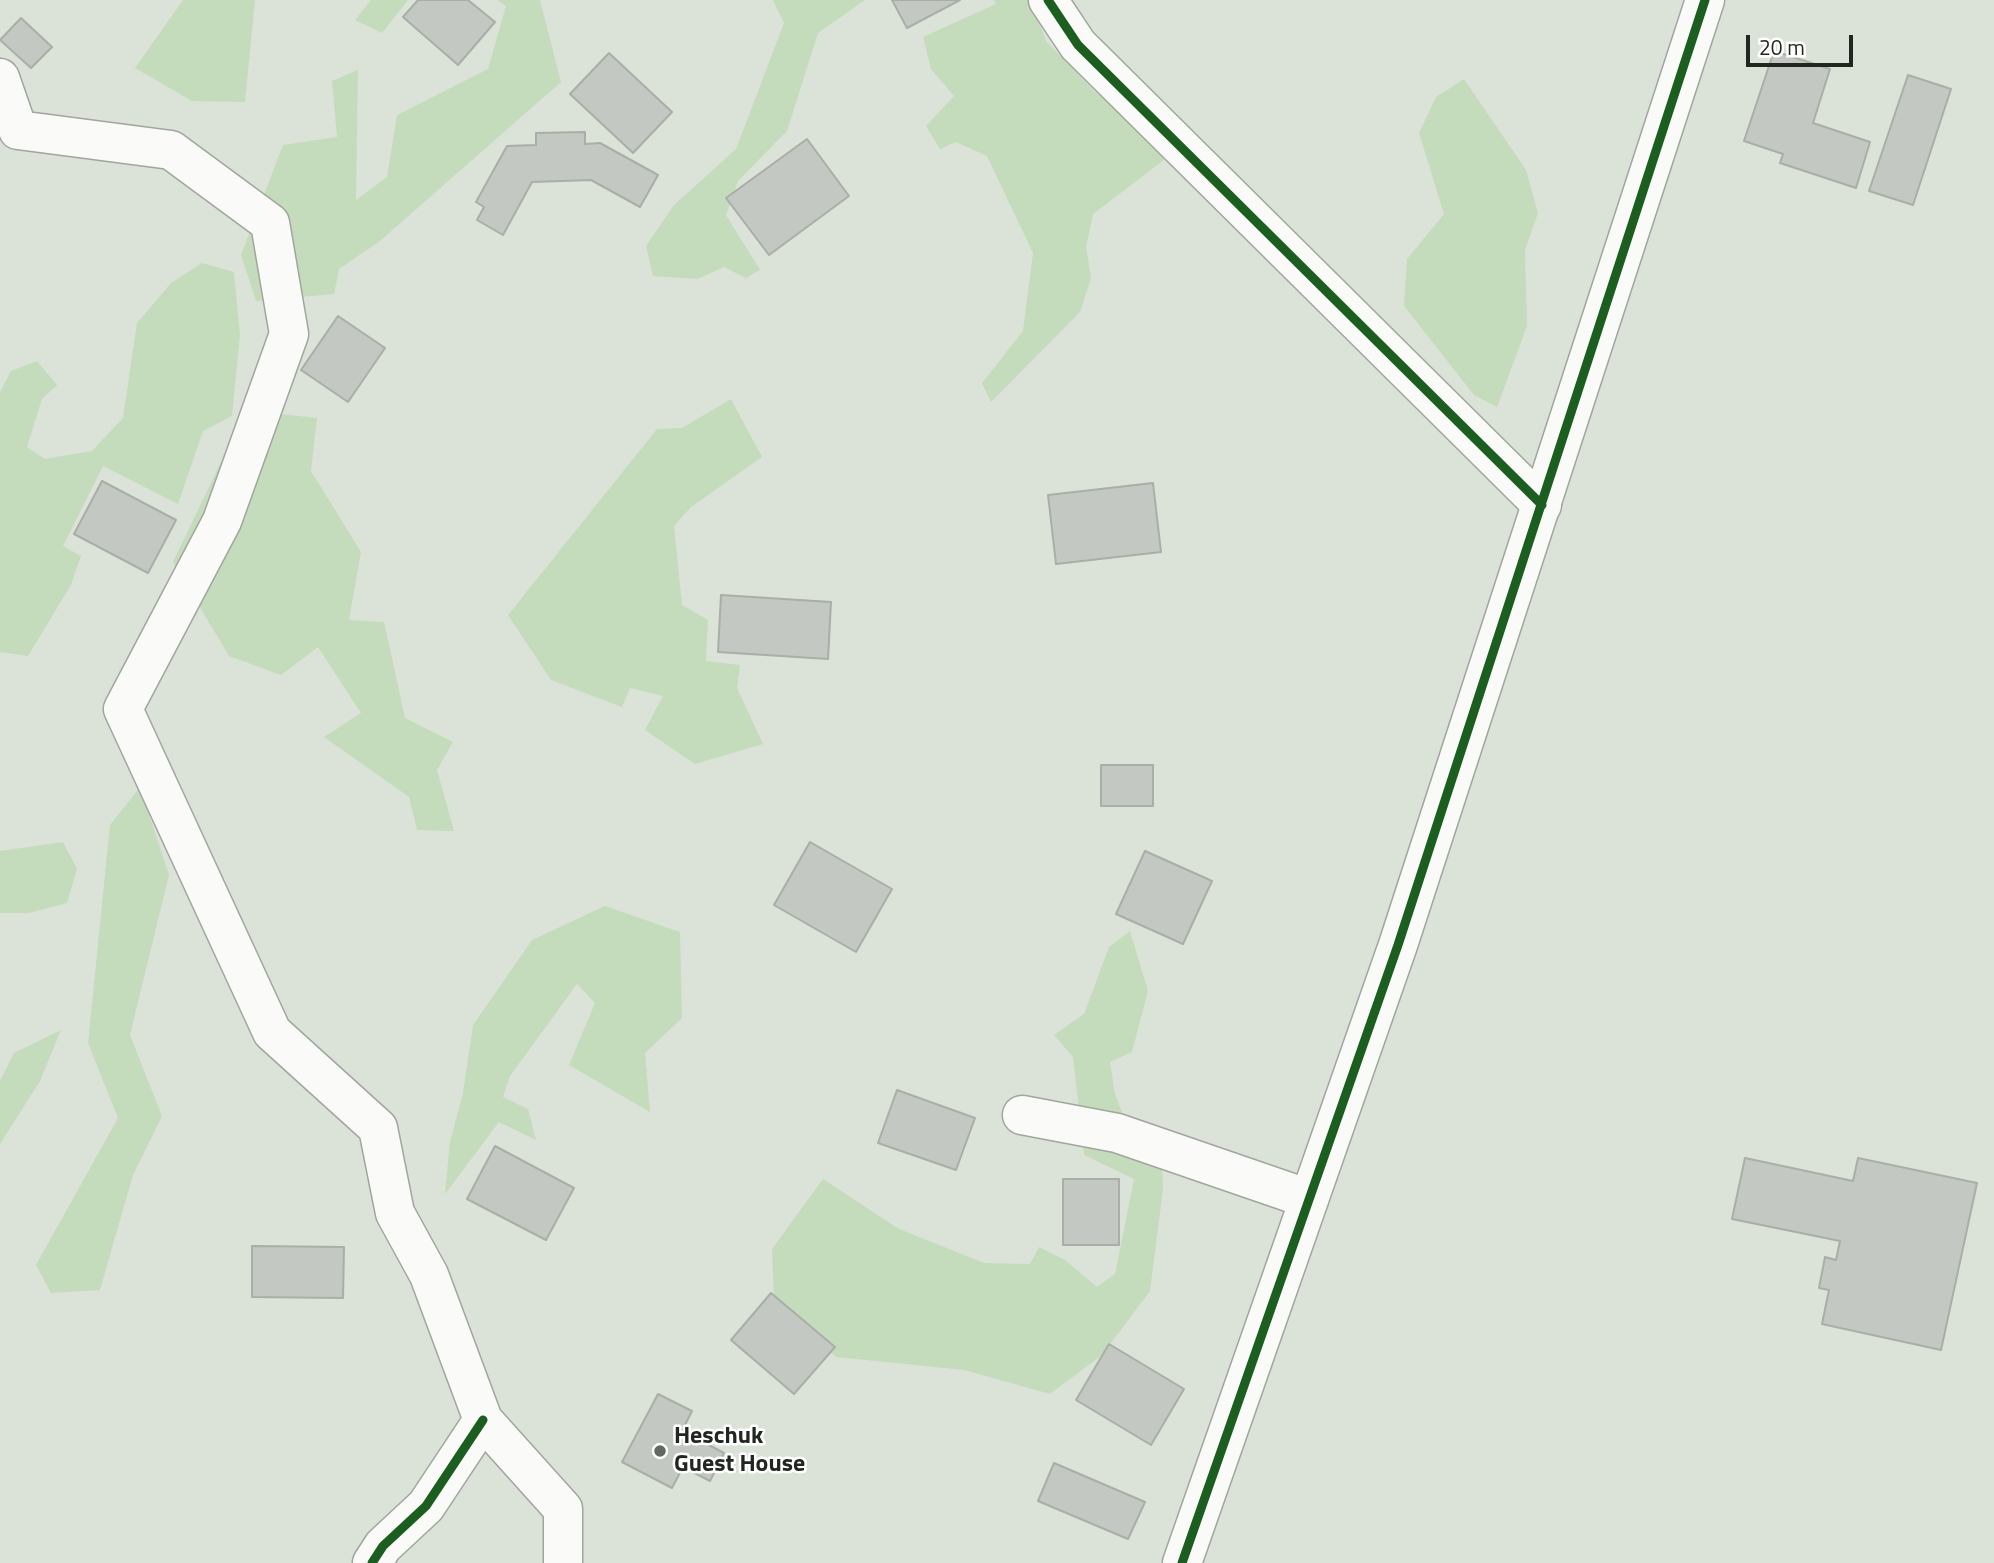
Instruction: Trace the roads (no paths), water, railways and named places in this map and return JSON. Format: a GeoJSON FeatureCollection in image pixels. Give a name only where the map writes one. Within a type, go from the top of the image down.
{"type":"FeatureCollection","features":[{"type":"Feature","properties":{"kind":"street"},"geometry":{"type":"LineString","coordinates":[[1048,0],[1077,45],[1542,505]]}},
{"type":"Feature","properties":{"kind":"street"},"geometry":{"type":"LineString","coordinates":[[1182,1563],[1403,932],[1706,0]]}},
{"type":"Feature","properties":{"kind":"street"},"geometry":{"type":"LineString","coordinates":[[0,78],[18,130],[171,150],[270,223],[289,334],[222,521],[123,709],[272,1032],[378,1128],[395,1213],[429,1275],[483,1419],[563,1509],[563,1563]]}},
{"type":"Feature","properties":{"kind":"street"},"geometry":{"type":"LineString","coordinates":[[1022,1115],[1116,1133],[1310,1199]]}},
{"type":"Feature","properties":{"kind":"street"},"geometry":{"type":"LineString","coordinates":[[372,1563],[383,1546],[426,1506],[483,1419]]}},
{"type":"Feature","properties":{"kind":"place","name":"Heschuk Guest House"},"geometry":{"type":"Point","coordinates":[660,1451]}}]}
